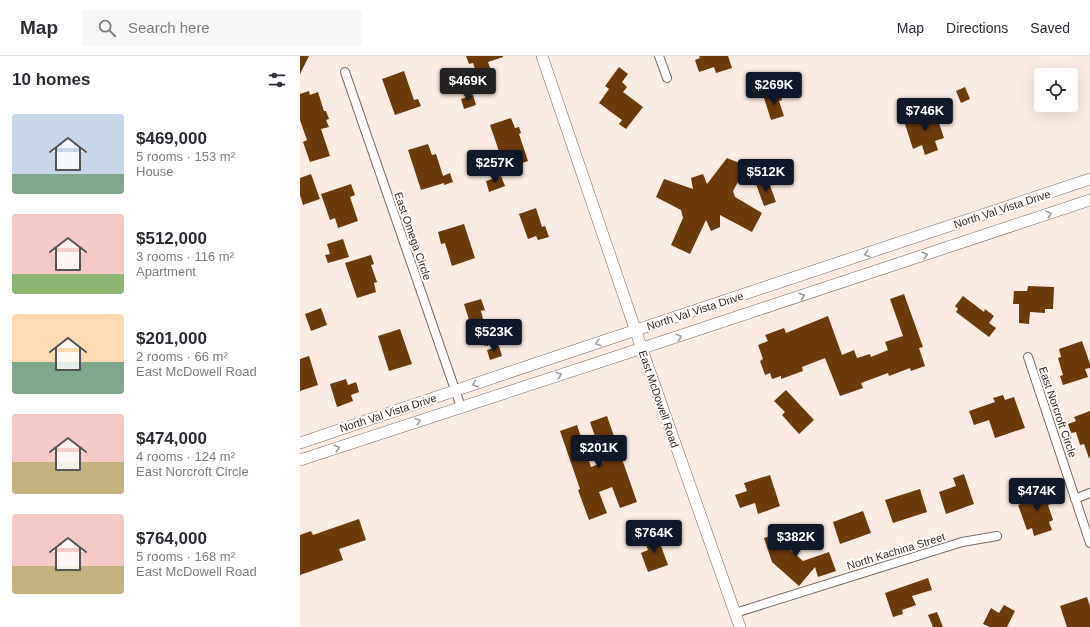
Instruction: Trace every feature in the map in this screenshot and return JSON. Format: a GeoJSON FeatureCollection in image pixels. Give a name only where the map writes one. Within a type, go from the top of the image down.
{"type":"FeatureCollection","features":[{"type":"Feature","properties":{"kind":"main road","name":"East McDowell Road"},"geometry":{"type":"LineString","coordinates":[[542,56],[641,349],[740,627]]}},
{"type":"Feature","properties":{"kind":"main road","name":"North Val Vista Drive"},"geometry":{"type":"LineString","coordinates":[[300,443],[1090,179]]}},
{"type":"Feature","properties":{"kind":"main road","name":"North Val Vista Drive"},"geometry":{"type":"LineString","coordinates":[[300,460],[1090,200]]}},
{"type":"Feature","properties":{"kind":"main road"},"geometry":{"type":"LineString","coordinates":[[958,224],[964,242]]}},
{"type":"Feature","properties":{"kind":"main road"},"geometry":{"type":"LineString","coordinates":[[840,263],[846,281]]}},
{"type":"Feature","properties":{"kind":"street"},"geometry":{"type":"LineString","coordinates":[[659,56],[667,78]]}},
{"type":"Feature","properties":{"kind":"street","name":"East Omega Circle"},"geometry":{"type":"LineString","coordinates":[[345,72],[461,407]]}},
{"type":"Feature","properties":{"kind":"street","name":"East Norcroft Circle"},"geometry":{"type":"LineString","coordinates":[[1028,357],[1090,543]]}},
{"type":"Feature","properties":{"kind":"street"},"geometry":{"type":"LineString","coordinates":[[1075,499],[1090,494]]}},
{"type":"Feature","properties":{"kind":"street","name":"North Kachina Street"},"geometry":{"type":"LineString","coordinates":[[735,613],[962,542],[997,536]]}},
{"type":"Feature","properties":{"kind":"building"},"geometry":{"type":"Polygon","coordinates":[[[300,56],[309,56],[300,74],[300,56]]]}},
{"type":"Feature","properties":{"kind":"building"},"geometry":{"type":"Polygon","coordinates":[[[466,56],[503,56],[488,62],[496,85],[482,90],[473,63],[469,64],[466,56]]]}},
{"type":"Feature","properties":{"kind":"building"},"geometry":{"type":"Polygon","coordinates":[[[699,56],[728,56],[732,68],[716,73],[714,67],[699,72],[695,60],[700,58],[699,56]]]}},
{"type":"Feature","properties":{"kind":"building"},"geometry":{"type":"Polygon","coordinates":[[[619,67],[628,74],[622,82],[627,87],[623,92],[643,107],[626,129],[619,124],[622,120],[599,103],[609,89],[605,86],[619,67]]]}},
{"type":"Feature","properties":{"kind":"building"},"geometry":{"type":"Polygon","coordinates":[[[404,71],[414,100],[418,99],[421,106],[395,115],[382,79],[404,71]]]}},
{"type":"Feature","properties":{"kind":"building"},"geometry":{"type":"Polygon","coordinates":[[[965,87],[970,99],[961,103],[956,91],[965,87]]]}},
{"type":"Feature","properties":{"kind":"building"},"geometry":{"type":"Polygon","coordinates":[[[309,91],[310,95],[318,92],[324,111],[326,111],[329,119],[326,120],[329,127],[321,129],[330,156],[310,162],[303,142],[307,140],[300,120],[300,94],[309,91]]]}},
{"type":"Feature","properties":{"kind":"building"},"geometry":{"type":"Polygon","coordinates":[[[780,92],[782,100],[779,101],[784,116],[771,120],[764,98],[780,92]]]}},
{"type":"Feature","properties":{"kind":"building"},"geometry":{"type":"Polygon","coordinates":[[[473,95],[476,105],[464,109],[461,99],[473,95]]]}},
{"type":"Feature","properties":{"kind":"building"},"geometry":{"type":"Polygon","coordinates":[[[935,111],[944,138],[935,141],[938,150],[925,155],[922,145],[913,149],[904,121],[935,111]]]}},
{"type":"Feature","properties":{"kind":"building"},"geometry":{"type":"Polygon","coordinates":[[[511,118],[515,128],[519,127],[521,133],[519,134],[528,161],[505,169],[490,125],[511,118]]]}},
{"type":"Feature","properties":{"kind":"building"},"geometry":{"type":"Polygon","coordinates":[[[428,144],[432,155],[436,154],[443,176],[450,173],[453,182],[444,185],[444,183],[421,190],[408,150],[428,144]]]}},
{"type":"Feature","properties":{"kind":"building"},"geometry":{"type":"Polygon","coordinates":[[[727,158],[747,166],[733,191],[735,197],[762,213],[752,232],[720,215],[720,227],[711,231],[706,220],[690,254],[671,245],[683,218],[681,210],[656,197],[664,179],[693,189],[691,178],[703,174],[707,184],[727,158]]]}},
{"type":"Feature","properties":{"kind":"building"},"geometry":{"type":"Polygon","coordinates":[[[311,174],[320,199],[303,205],[300,195],[300,178],[311,174]]]}},
{"type":"Feature","properties":{"kind":"building"},"geometry":{"type":"Polygon","coordinates":[[[501,176],[505,186],[489,192],[486,181],[501,176]]]}},
{"type":"Feature","properties":{"kind":"building"},"geometry":{"type":"Polygon","coordinates":[[[768,180],[776,202],[764,206],[756,184],[768,180]]]}},
{"type":"Feature","properties":{"kind":"building"},"geometry":{"type":"Polygon","coordinates":[[[351,184],[355,195],[350,197],[358,221],[338,228],[335,218],[330,220],[321,194],[351,184]]]}},
{"type":"Feature","properties":{"kind":"building"},"geometry":{"type":"Polygon","coordinates":[[[536,208],[542,227],[545,226],[549,237],[538,240],[536,236],[528,239],[519,214],[536,208]]]}},
{"type":"Feature","properties":{"kind":"building"},"geometry":{"type":"Polygon","coordinates":[[[464,224],[475,258],[452,266],[445,243],[441,244],[438,232],[464,224]]]}},
{"type":"Feature","properties":{"kind":"building"},"geometry":{"type":"Polygon","coordinates":[[[343,239],[349,257],[328,263],[325,255],[330,254],[327,244],[343,239]]]}},
{"type":"Feature","properties":{"kind":"building"},"geometry":{"type":"Polygon","coordinates":[[[371,255],[374,264],[371,265],[377,282],[374,283],[376,292],[357,298],[345,263],[371,255]]]}},
{"type":"Feature","properties":{"kind":"building"},"geometry":{"type":"Polygon","coordinates":[[[1028,286],[1054,287],[1053,309],[1045,309],[1045,313],[1030,312],[1029,324],[1019,323],[1019,304],[1013,304],[1014,291],[1027,291],[1028,286]]]}},
{"type":"Feature","properties":{"kind":"building"},"geometry":{"type":"Polygon","coordinates":[[[904,294],[923,347],[919,348],[925,366],[911,371],[910,368],[889,376],[888,373],[861,383],[863,388],[840,396],[825,358],[802,367],[803,371],[781,379],[781,376],[772,379],[770,373],[765,375],[760,361],[763,359],[758,345],[768,341],[765,335],[784,328],[786,333],[828,316],[842,355],[854,350],[857,358],[870,354],[871,357],[888,350],[885,342],[903,336],[890,299],[904,294]]]}},
{"type":"Feature","properties":{"kind":"building"},"geometry":{"type":"Polygon","coordinates":[[[963,296],[984,312],[985,309],[994,316],[989,323],[996,328],[989,337],[956,312],[958,309],[955,306],[963,296]]]}},
{"type":"Feature","properties":{"kind":"building"},"geometry":{"type":"Polygon","coordinates":[[[481,299],[485,310],[481,311],[484,323],[490,324],[488,346],[467,343],[470,323],[464,304],[481,299]]]}},
{"type":"Feature","properties":{"kind":"building"},"geometry":{"type":"Polygon","coordinates":[[[321,308],[327,325],[311,331],[305,314],[321,308]]]}},
{"type":"Feature","properties":{"kind":"building"},"geometry":{"type":"Polygon","coordinates":[[[400,329],[412,364],[389,371],[378,336],[400,329]]]}},
{"type":"Feature","properties":{"kind":"building"},"geometry":{"type":"Polygon","coordinates":[[[1082,341],[1090,364],[1090,368],[1085,369],[1088,377],[1063,385],[1060,376],[1063,375],[1058,358],[1061,357],[1059,349],[1082,341]]]}},
{"type":"Feature","properties":{"kind":"building"},"geometry":{"type":"Polygon","coordinates":[[[499,346],[502,356],[490,360],[487,350],[499,346]]]}},
{"type":"Feature","properties":{"kind":"building"},"geometry":{"type":"Polygon","coordinates":[[[309,356],[318,385],[300,391],[300,359],[309,356]]]}},
{"type":"Feature","properties":{"kind":"building"},"geometry":{"type":"Polygon","coordinates":[[[346,379],[348,385],[356,382],[359,392],[351,395],[353,401],[337,407],[330,384],[346,379]]]}},
{"type":"Feature","properties":{"kind":"building"},"geometry":{"type":"Polygon","coordinates":[[[786,390],[814,420],[799,434],[782,415],[785,412],[774,401],[786,390]]]}},
{"type":"Feature","properties":{"kind":"building"},"geometry":{"type":"Polygon","coordinates":[[[1003,395],[1005,400],[1014,397],[1025,428],[995,438],[989,420],[974,425],[969,411],[995,402],[993,398],[1003,395]]]}},
{"type":"Feature","properties":{"kind":"building"},"geometry":{"type":"Polygon","coordinates":[[[1090,411],[1089,458],[1084,444],[1080,445],[1076,432],[1071,433],[1068,424],[1076,421],[1074,417],[1090,411]]]}},
{"type":"Feature","properties":{"kind":"building"},"geometry":{"type":"Polygon","coordinates":[[[607,416],[637,502],[620,508],[612,487],[599,492],[607,513],[589,520],[560,431],[577,425],[591,467],[604,462],[590,422],[607,416]]]}},
{"type":"Feature","properties":{"kind":"building"},"geometry":{"type":"Polygon","coordinates":[[[964,474],[974,504],[946,514],[939,492],[956,486],[953,478],[964,474]]]}},
{"type":"Feature","properties":{"kind":"building"},"geometry":{"type":"Polygon","coordinates":[[[770,475],[780,506],[758,514],[755,503],[740,508],[735,495],[747,491],[744,483],[770,475]]]}},
{"type":"Feature","properties":{"kind":"building"},"geometry":{"type":"Polygon","coordinates":[[[920,489],[927,512],[893,523],[885,500],[920,489]]]}},
{"type":"Feature","properties":{"kind":"building"},"geometry":{"type":"Polygon","coordinates":[[[1053,491],[1057,502],[1048,505],[1053,520],[1049,522],[1052,530],[1034,536],[1032,528],[1027,530],[1018,505],[1023,503],[1021,496],[1035,492],[1037,497],[1053,491]]]}},
{"type":"Feature","properties":{"kind":"building"},"geometry":{"type":"Polygon","coordinates":[[[863,511],[871,533],[840,544],[833,522],[863,511]]]}},
{"type":"Feature","properties":{"kind":"building"},"geometry":{"type":"Polygon","coordinates":[[[359,519],[366,540],[339,549],[343,560],[300,575],[300,535],[311,531],[313,535],[359,519]]]}},
{"type":"Feature","properties":{"kind":"building"},"geometry":{"type":"Polygon","coordinates":[[[791,529],[797,544],[787,547],[803,561],[829,552],[836,571],[818,577],[815,567],[799,586],[772,562],[764,538],[791,529]]]}},
{"type":"Feature","properties":{"kind":"building"},"geometry":{"type":"Polygon","coordinates":[[[657,535],[668,565],[648,572],[641,553],[648,550],[644,539],[657,535]]]}},
{"type":"Feature","properties":{"kind":"building"},"geometry":{"type":"Polygon","coordinates":[[[928,578],[932,590],[912,596],[916,605],[902,610],[903,614],[893,617],[885,593],[928,578]]]}},
{"type":"Feature","properties":{"kind":"building"},"geometry":{"type":"Polygon","coordinates":[[[1087,597],[1090,606],[1090,627],[1067,627],[1060,606],[1087,597]]]}},
{"type":"Feature","properties":{"kind":"building"},"geometry":{"type":"Polygon","coordinates":[[[1004,605],[1015,611],[1007,627],[990,627],[983,624],[991,608],[999,613],[1004,605]]]}},
{"type":"Feature","properties":{"kind":"building"},"geometry":{"type":"Polygon","coordinates":[[[937,612],[943,627],[933,627],[928,615],[937,612]]]}}]}
